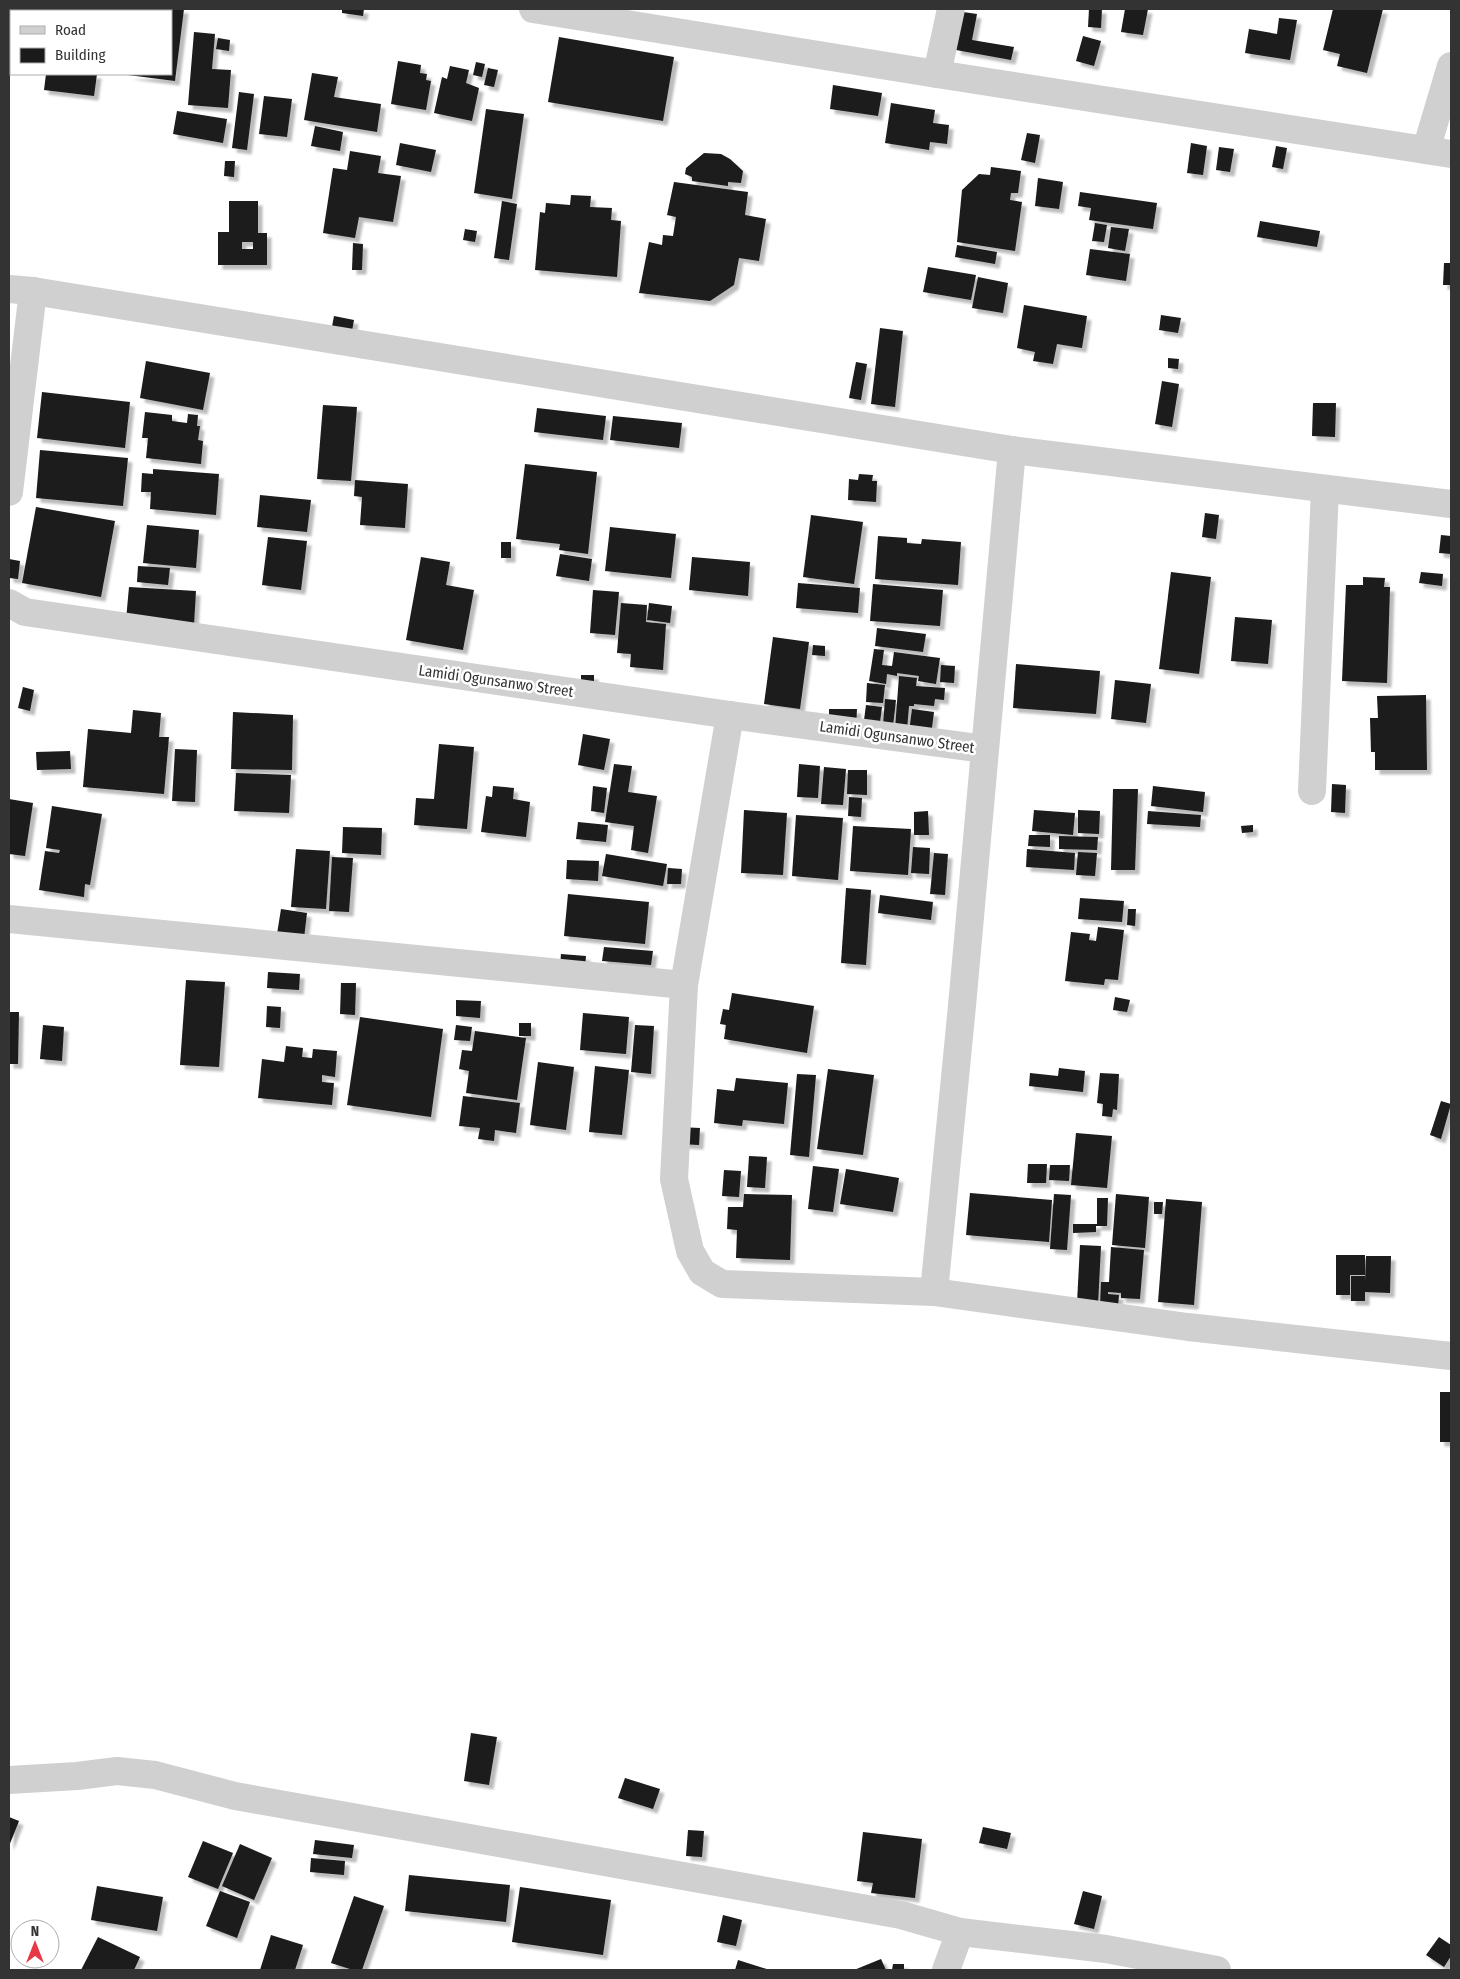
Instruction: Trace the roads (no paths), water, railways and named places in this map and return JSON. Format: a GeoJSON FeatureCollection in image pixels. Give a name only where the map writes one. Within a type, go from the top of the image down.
{"type":"FeatureCollection","features":[{"type":"Feature","properties":{"kind":"street"},"geometry":{"type":"LineString","coordinates":[[533,9],[1438,152],[1451,66]]}},
{"type":"Feature","properties":{"kind":"street"},"geometry":{"type":"LineString","coordinates":[[937,74],[951,9]]}},
{"type":"Feature","properties":{"kind":"street"},"geometry":{"type":"LineString","coordinates":[[9,492],[21,290],[1012,450],[1451,504]]}},
{"type":"Feature","properties":{"kind":"street"},"geometry":{"type":"LineString","coordinates":[[934,1292],[1012,450]]}},
{"type":"Feature","properties":{"kind":"street"},"geometry":{"type":"LineString","coordinates":[[1312,791],[1325,489]]}},
{"type":"Feature","properties":{"kind":"street","name":"Lamidi Ogunsanwo Street"},"geometry":{"type":"LineString","coordinates":[[9,603],[25,612],[730,715],[985,749]]}},
{"type":"Feature","properties":{"kind":"street"},"geometry":{"type":"LineString","coordinates":[[730,715],[684,985],[674,1179],[690,1251],[702,1272],[722,1284],[934,1292],[1188,1327],[1451,1356]]}},
{"type":"Feature","properties":{"kind":"street"},"geometry":{"type":"LineString","coordinates":[[9,919],[684,985]]}},
{"type":"Feature","properties":{"kind":"street"},"geometry":{"type":"LineString","coordinates":[[9,1780],[77,1776],[117,1771],[155,1775],[235,1796],[901,1915],[960,1932],[1106,1949],[1217,1970]]}},
{"type":"Feature","properties":{"kind":"street"},"geometry":{"type":"LineString","coordinates":[[946,1970],[960,1932]]}}]}
